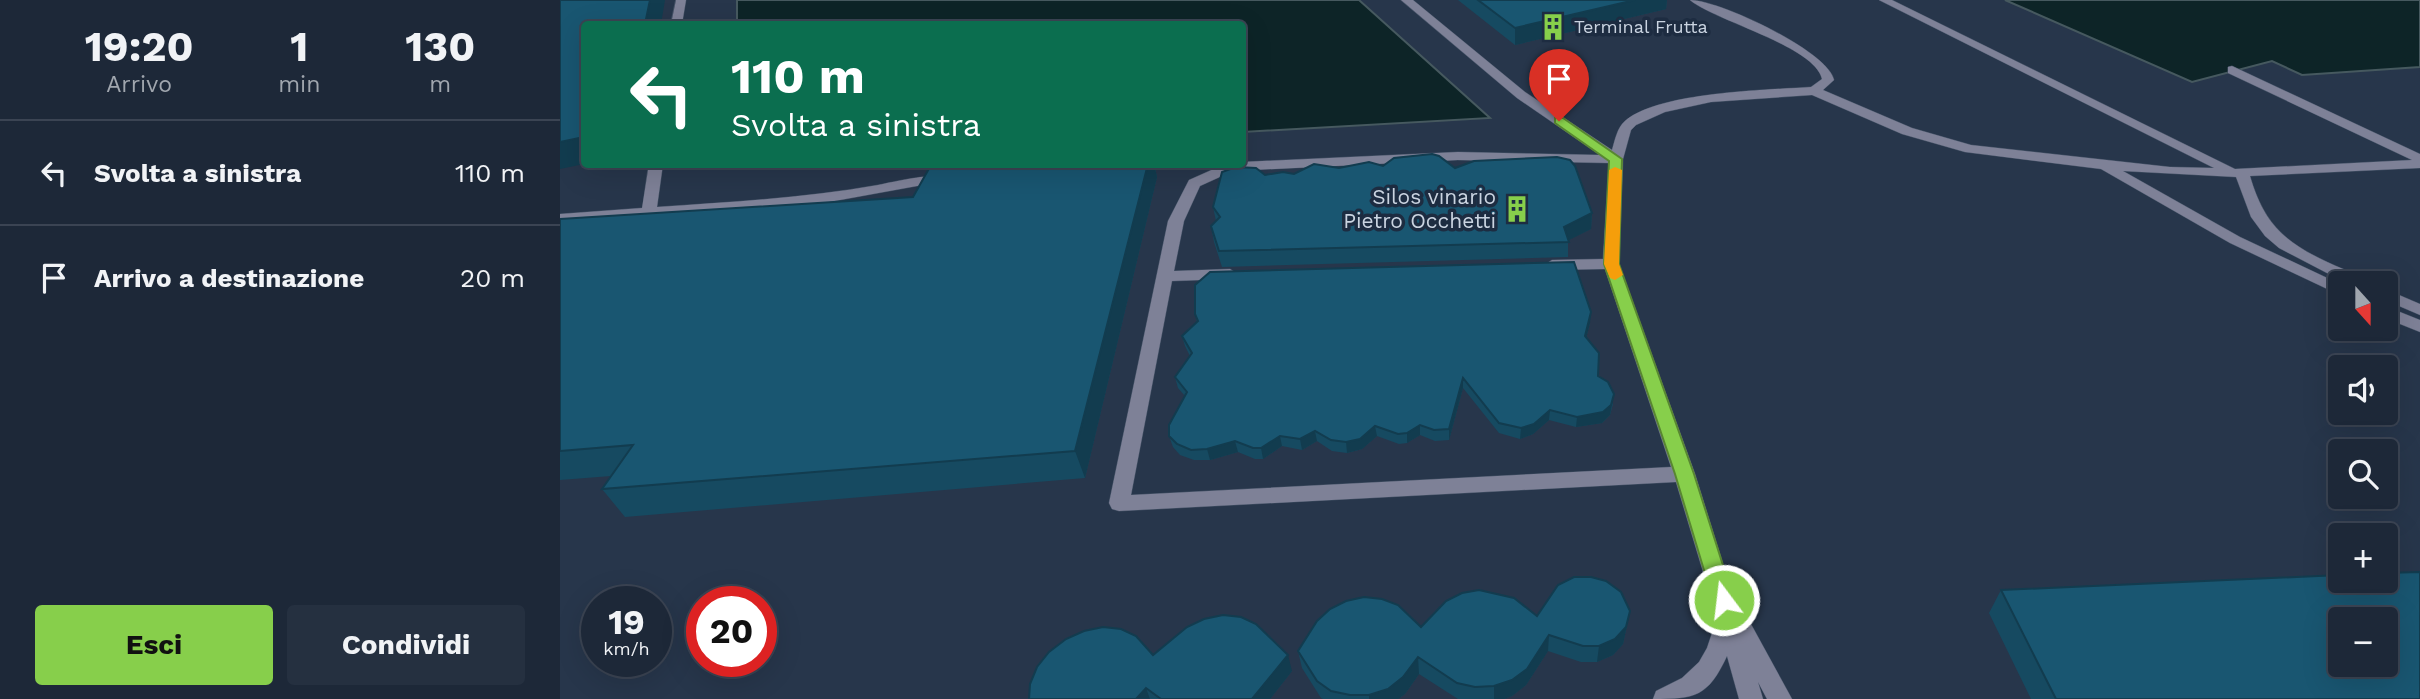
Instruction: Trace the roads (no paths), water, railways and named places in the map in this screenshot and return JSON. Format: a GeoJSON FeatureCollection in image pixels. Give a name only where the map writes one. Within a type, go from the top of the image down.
{"type":"FeatureCollection","features":[{"type":"Feature","properties":{"kind":"lane"},"geometry":{"type":"LineString","coordinates":[[678,21],[681,0]]}},
{"type":"Feature","properties":{"kind":"lane"},"geometry":{"type":"LineString","coordinates":[[1406,0],[1521,95],[1616,159]]}},
{"type":"Feature","properties":{"kind":"lane"},"geometry":{"type":"LineString","coordinates":[[1695,0],[1738,17],[1814,61],[1827,72],[1828,80],[1814,91]]}},
{"type":"Feature","properties":{"kind":"lane"},"geometry":{"type":"LineString","coordinates":[[1884,0],[2239,173],[2266,230],[2287,247],[2335,271]]}},
{"type":"Feature","properties":{"kind":"lane"},"geometry":{"type":"LineString","coordinates":[[2232,70],[2420,162]]}},
{"type":"Feature","properties":{"kind":"lane"},"geometry":{"type":"LineString","coordinates":[[1751,699],[1720,583],[1685,474],[1611,264],[1616,159],[1625,129],[1631,122],[1654,111],[1711,98],[1814,91],[1907,131],[1970,149],[2102,165],[2239,173],[2420,162]]}},
{"type":"Feature","properties":{"kind":"lane"},"geometry":{"type":"LineString","coordinates":[[1246,166],[1458,156],[1616,159]]}},
{"type":"Feature","properties":{"kind":"lane"},"geometry":{"type":"LineString","coordinates":[[2102,165],[2235,240],[2328,284]]}},
{"type":"Feature","properties":{"kind":"lane"},"geometry":{"type":"LineString","coordinates":[[649,212],[655,168]]}},
{"type":"Feature","properties":{"kind":"lane"},"geometry":{"type":"LineString","coordinates":[[1229,168],[1195,183],[1176,221],[1119,503],[1685,474]]}},
{"type":"Feature","properties":{"kind":"lane"},"geometry":{"type":"LineString","coordinates":[[560,218],[818,200],[917,182],[956,180]]}},
{"type":"Feature","properties":{"kind":"lane"},"geometry":{"type":"LineString","coordinates":[[1542,265],[1611,264]]}},
{"type":"Feature","properties":{"kind":"lane"},"geometry":{"type":"LineString","coordinates":[[1165,275],[1249,273]]}},
{"type":"Feature","properties":{"kind":"lane"},"geometry":{"type":"LineString","coordinates":[[2398,300],[2420,310]]}},
{"type":"Feature","properties":{"kind":"lane"},"geometry":{"type":"LineString","coordinates":[[2398,317],[2420,327]]}},
{"type":"Feature","properties":{"kind":"lane"},"geometry":{"type":"LineString","coordinates":[[1720,583],[1748,643],[1780,699]]}},
{"type":"Feature","properties":{"kind":"lane"},"geometry":{"type":"LineString","coordinates":[[1665,699],[1678,694],[1708,670],[1720,652],[1728,617]]}},
{"type":"Feature","properties":{"kind":"place","name":"Terminal Frutta"},"geometry":{"type":"Point","coordinates":[1553,27]}},
{"type":"Feature","properties":{"kind":"place","name":"Silos vinario Pietro Occhetti"},"geometry":{"type":"Point","coordinates":[1517,209]}}]}
